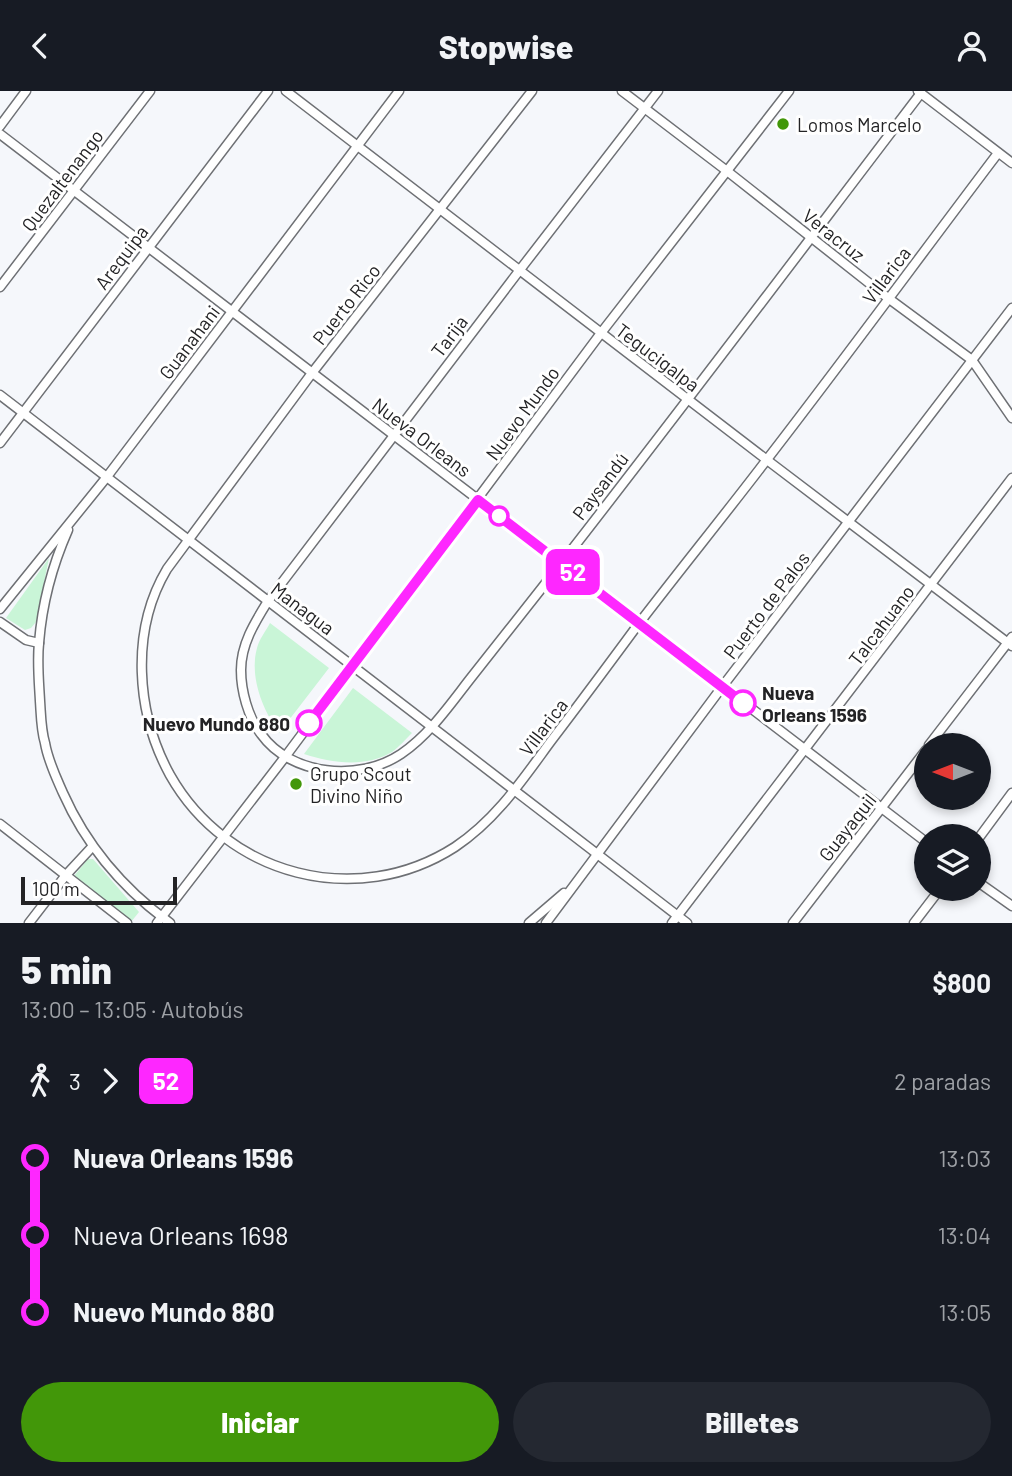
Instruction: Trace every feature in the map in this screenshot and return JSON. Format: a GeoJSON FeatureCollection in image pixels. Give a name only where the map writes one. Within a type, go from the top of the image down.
{"type":"FeatureCollection","features":[{"type":"Feature","properties":{"kind":"street"},"geometry":{"type":"LineString","coordinates":[[0,126],[26,91]]}},
{"type":"Feature","properties":{"kind":"street","name":"Quezaltenango"},"geometry":{"type":"LineString","coordinates":[[0,287],[150,91]]}},
{"type":"Feature","properties":{"kind":"street","name":"Arequipa"},"geometry":{"type":"LineString","coordinates":[[0,443],[268,91]]}},
{"type":"Feature","properties":{"kind":"street","name":"Tegucigalpa"},"geometry":{"type":"LineString","coordinates":[[286,91],[766,460],[1011,642]]}},
{"type":"Feature","properties":{"kind":"street","name":"Guanahani"},"geometry":{"type":"LineString","coordinates":[[0,608],[106,478],[399,91]]}},
{"type":"Feature","properties":{"kind":"street","name":"Puerto Rico"},"geometry":{"type":"LineString","coordinates":[[188,538],[312,373],[532,91]]}},
{"type":"Feature","properties":{"kind":"street","name":"Veracruz"},"geometry":{"type":"LineString","coordinates":[[622,91],[972,360],[1012,418]]}},
{"type":"Feature","properties":{"kind":"street","name":"Tarija"},"geometry":{"type":"LineString","coordinates":[[268,601],[658,91]]}},
{"type":"Feature","properties":{"kind":"street","name":"Nuevo Mundo"},"geometry":{"type":"LineString","coordinates":[[159,920],[285,757],[601,333],[789,91]]}},
{"type":"Feature","properties":{"kind":"street"},"geometry":{"type":"LineString","coordinates":[[919,92],[1012,163]]}},
{"type":"Feature","properties":{"kind":"street","name":"Paysandú"},"geometry":{"type":"LineString","coordinates":[[268,601],[251,629],[243,650],[241,669],[249,712],[259,733],[285,757],[337,772],[359,770],[398,756],[433,727],[811,237],[919,92]]}},
{"type":"Feature","properties":{"kind":"street","name":"Nueva Orleans"},"geometry":{"type":"LineString","coordinates":[[0,134],[914,833]]}},
{"type":"Feature","properties":{"kind":"street","name":"Villarica"},"geometry":{"type":"LineString","coordinates":[[188,538],[160,581],[153,599],[141,663],[143,698],[149,725],[157,749],[172,778],[191,805],[223,836],[263,860],[298,873],[337,879],[377,878],[418,866],[456,846],[488,820],[515,790],[998,153]]}},
{"type":"Feature","properties":{"kind":"street","name":"Puerto de Palos"},"geometry":{"type":"LineString","coordinates":[[546,923],[1012,307]]}},
{"type":"Feature","properties":{"kind":"street","name":"Managua"},"geometry":{"type":"LineString","coordinates":[[0,395],[515,790],[675,919],[687,923]]}},
{"type":"Feature","properties":{"kind":"street","name":"Talcahuano"},"geometry":{"type":"LineString","coordinates":[[675,919],[1012,478]]}},
{"type":"Feature","properties":{"kind":"street"},"geometry":{"type":"LineString","coordinates":[[71,521],[53,569],[39,643],[40,698],[45,744],[71,811],[92,847],[159,920],[170,923]]}},
{"type":"Feature","properties":{"kind":"street"},"geometry":{"type":"LineString","coordinates":[[0,622],[26,641],[39,643]]}},
{"type":"Feature","properties":{"kind":"street"},"geometry":{"type":"LineString","coordinates":[[939,733],[1011,642]]}},
{"type":"Feature","properties":{"kind":"street","name":"Guayaquil"},"geometry":{"type":"LineString","coordinates":[[793,923],[914,765]]}},
{"type":"Feature","properties":{"kind":"street"},"geometry":{"type":"LineString","coordinates":[[989,824],[1012,793]]}},
{"type":"Feature","properties":{"kind":"street"},"geometry":{"type":"LineString","coordinates":[[0,824],[127,923]]}},
{"type":"Feature","properties":{"kind":"street"},"geometry":{"type":"LineString","coordinates":[[29,923],[92,847]]}},
{"type":"Feature","properties":{"kind":"street"},"geometry":{"type":"LineString","coordinates":[[529,923],[575,885]]}},
{"type":"Feature","properties":{"kind":"street"},"geometry":{"type":"LineString","coordinates":[[991,891],[1012,906]]}},
{"type":"Feature","properties":{"kind":"street"},"geometry":{"type":"LineString","coordinates":[[914,923],[931,901]]}},
{"type":"Feature","properties":{"kind":"green space"},"geometry":{"type":"Polygon","coordinates":[[[49,558],[36,622],[25,630],[6,618],[49,558]]]}},
{"type":"Feature","properties":{"kind":"green space"},"geometry":{"type":"Polygon","coordinates":[[[270,623],[329,668],[279,733],[263,704],[255,670],[258,645],[270,623]]]}},
{"type":"Feature","properties":{"kind":"green space"},"geometry":{"type":"Polygon","coordinates":[[[353,688],[412,733],[392,752],[371,760],[337,762],[304,754],[353,688]]]}},
{"type":"Feature","properties":{"kind":"green space"},"geometry":{"type":"Polygon","coordinates":[[[88,859],[93,859],[139,912],[131,922],[74,876],[88,859]]]}},
{"type":"Feature","properties":{"kind":"bus line","name":"52"},"geometry":{"type":"LineString","coordinates":[[309,723],[478,500],[743,703]]}},
{"type":"Feature","properties":{"kind":"place","name":"Lomos Marcelo"},"geometry":{"type":"Point","coordinates":[783,124]}},
{"type":"Feature","properties":{"kind":"place","name":"Nueva Orleans 1596"},"geometry":{"type":"Point","coordinates":[743,703]}},
{"type":"Feature","properties":{"kind":"place","name":"Nuevo Mundo 880"},"geometry":{"type":"Point","coordinates":[309,723]}},
{"type":"Feature","properties":{"kind":"place","name":"Grupo Scout Divino Niño"},"geometry":{"type":"Point","coordinates":[296,784]}}]}
